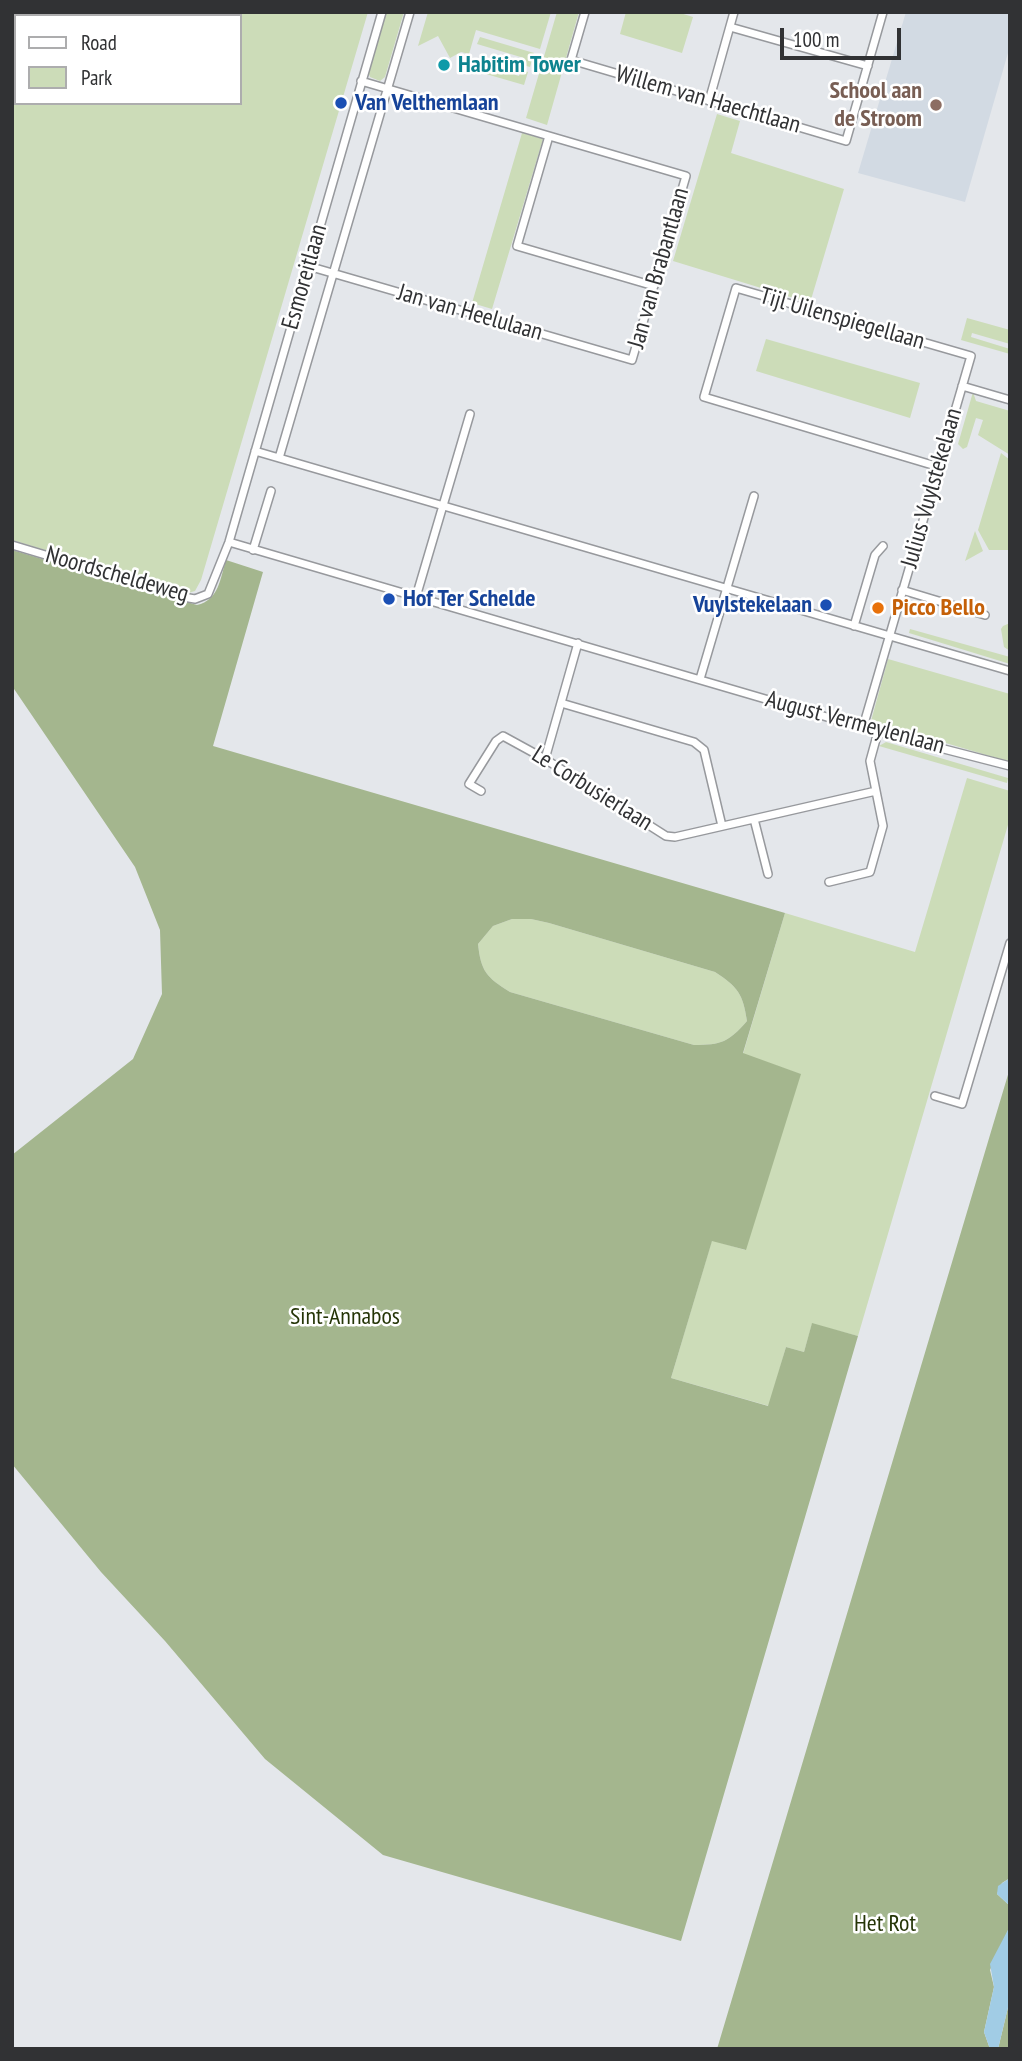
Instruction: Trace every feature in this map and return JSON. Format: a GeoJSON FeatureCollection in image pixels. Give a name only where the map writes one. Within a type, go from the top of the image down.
{"type":"FeatureCollection","features":[{"type":"Feature","properties":{"kind":"street","name":"Esmoreitlaan"},"geometry":{"type":"LineString","coordinates":[[229,542],[382,12]]}},
{"type":"Feature","properties":{"kind":"street","name":"Esmoreitlaan"},"geometry":{"type":"LineString","coordinates":[[279,458],[410,12]]}},
{"type":"Feature","properties":{"kind":"street","name":"Willem van Haechtlaan"},"geometry":{"type":"LineString","coordinates":[[585,12],[571,60],[846,141],[883,12]]}},
{"type":"Feature","properties":{"kind":"street"},"geometry":{"type":"LineString","coordinates":[[709,101],[734,12]]}},
{"type":"Feature","properties":{"kind":"street"},"geometry":{"type":"LineString","coordinates":[[730,27],[868,66]]}},
{"type":"Feature","properties":{"kind":"street"},"geometry":{"type":"LineString","coordinates":[[361,81],[549,136],[517,246],[654,286]]}},
{"type":"Feature","properties":{"kind":"street","name":"Jan van Brabantlaan"},"geometry":{"type":"LineString","coordinates":[[549,136],[686,176],[632,360]]}},
{"type":"Feature","properties":{"kind":"street","name":"Jan van Heelulaan"},"geometry":{"type":"LineString","coordinates":[[308,266],[632,360]]}},
{"type":"Feature","properties":{"kind":"street","name":"Tijl Uilenspiegellaan"},"geometry":{"type":"LineString","coordinates":[[939,467],[704,397],[706,390],[736,288],[971,356]]}},
{"type":"Feature","properties":{"kind":"street","name":"Julius Vuylstekelaan"},"geometry":{"type":"LineString","coordinates":[[863,727],[971,356]]}},
{"type":"Feature","properties":{"kind":"street","name":"Julius Vuylstekelaan"},"geometry":{"type":"LineString","coordinates":[[962,386],[1010,400]]}},
{"type":"Feature","properties":{"kind":"street"},"geometry":{"type":"LineString","coordinates":[[416,597],[470,414]]}},
{"type":"Feature","properties":{"kind":"street"},"geometry":{"type":"LineString","coordinates":[[255,451],[1010,671]]}},
{"type":"Feature","properties":{"kind":"street"},"geometry":{"type":"LineString","coordinates":[[253,550],[271,491]]}},
{"type":"Feature","properties":{"kind":"street"},"geometry":{"type":"LineString","coordinates":[[700,679],[754,496]]}},
{"type":"Feature","properties":{"kind":"street","name":"Noordscheldeweg"},"geometry":{"type":"LineString","coordinates":[[12,545],[195,599],[203,597],[211,589],[229,542]]}},
{"type":"Feature","properties":{"kind":"street","name":"August Vermeylenlaan"},"geometry":{"type":"LineString","coordinates":[[229,542],[878,732],[1010,766]]}},
{"type":"Feature","properties":{"kind":"street"},"geometry":{"type":"LineString","coordinates":[[854,626],[875,555],[883,547]]}},
{"type":"Feature","properties":{"kind":"street","name":"Julius Vuylstekelaan"},"geometry":{"type":"LineString","coordinates":[[902,590],[985,615]]}},
{"type":"Feature","properties":{"kind":"street"},"geometry":{"type":"LineString","coordinates":[[545,759],[578,643]]}},
{"type":"Feature","properties":{"kind":"street"},"geometry":{"type":"LineString","coordinates":[[561,703],[694,742],[705,750],[722,827]]}},
{"type":"Feature","properties":{"kind":"street"},"geometry":{"type":"LineString","coordinates":[[829,882],[870,872],[883,826],[870,761],[878,732]]}},
{"type":"Feature","properties":{"kind":"street","name":"Le Corbusierlaan"},"geometry":{"type":"LineString","coordinates":[[481,791],[469,784],[499,737],[508,737],[666,836],[675,838],[876,791]]}},
{"type":"Feature","properties":{"kind":"street"},"geometry":{"type":"LineString","coordinates":[[754,819],[768,874]]}},
{"type":"Feature","properties":{"kind":"street"},"geometry":{"type":"LineString","coordinates":[[936,1096],[962,1104],[1010,943]]}},
{"type":"Feature","properties":{"kind":"shaded area","name":"School aan de Stroom"},"geometry":{"type":"Polygon","coordinates":[[[906,12],[1010,12],[1010,46],[965,202],[858,173],[906,12]]]}},
{"type":"Feature","properties":{"kind":"green space"},"geometry":{"type":"Polygon","coordinates":[[[12,12],[368,12],[201,580],[195,591],[188,593],[12,540],[12,12]]]}},
{"type":"Feature","properties":{"kind":"green space"},"geometry":{"type":"Polygon","coordinates":[[[386,12],[404,12],[385,77],[380,81],[370,77],[368,72],[386,12]]]}},
{"type":"Feature","properties":{"kind":"green space"},"geometry":{"type":"Polygon","coordinates":[[[428,12],[551,12],[540,49],[476,30],[469,54],[461,52],[450,58],[438,36],[418,46],[428,12]]]}},
{"type":"Feature","properties":{"kind":"green space"},"geometry":{"type":"Polygon","coordinates":[[[557,12],[579,12],[547,125],[526,118],[557,12]]]}},
{"type":"Feature","properties":{"kind":"green space"},"geometry":{"type":"Polygon","coordinates":[[[626,12],[677,12],[693,17],[682,53],[620,34],[626,12]]]}},
{"type":"Feature","properties":{"kind":"green space"},"geometry":{"type":"Polygon","coordinates":[[[480,37],[534,53],[530,67],[523,65],[524,58],[477,44],[480,37]]]}},
{"type":"Feature","properties":{"kind":"green space"},"geometry":{"type":"Polygon","coordinates":[[[490,61],[497,63],[496,69],[519,76],[521,70],[528,72],[524,85],[486,74],[490,61]]]}},
{"type":"Feature","properties":{"kind":"green space"},"geometry":{"type":"Polygon","coordinates":[[[717,114],[740,121],[731,153],[844,189],[810,303],[673,261],[717,114]]]}},
{"type":"Feature","properties":{"kind":"green space"},"geometry":{"type":"Polygon","coordinates":[[[522,133],[543,139],[492,309],[472,303],[522,133]]]}},
{"type":"Feature","properties":{"kind":"green space"},"geometry":{"type":"Polygon","coordinates":[[[967,318],[1010,330],[1010,344],[972,333],[971,337],[1010,349],[1010,354],[961,340],[967,318]]]}},
{"type":"Feature","properties":{"kind":"green space"},"geometry":{"type":"Polygon","coordinates":[[[766,339],[920,383],[910,418],[756,371],[766,339]]]}},
{"type":"Feature","properties":{"kind":"green space"},"geometry":{"type":"Polygon","coordinates":[[[973,392],[976,401],[1010,411],[1010,455],[978,435],[983,420],[976,418],[967,447],[963,449],[958,444],[973,392]]]}},
{"type":"Feature","properties":{"kind":"green space"},"geometry":{"type":"Polygon","coordinates":[[[1001,453],[1010,460],[1010,550],[989,550],[978,530],[1001,453]]]}},
{"type":"Feature","properties":{"kind":"green space"},"geometry":{"type":"Polygon","coordinates":[[[975,531],[983,551],[965,561],[975,531]]]}},
{"type":"Feature","properties":{"kind":"green space","name":"Sint-Annabos"},"geometry":{"type":"Polygon","coordinates":[[[12,550],[197,605],[214,594],[226,560],[263,572],[213,746],[785,913],[743,1053],[801,1074],[746,1250],[712,1241],[671,1378],[768,1406],[786,1347],[804,1352],[812,1323],[858,1336],[681,1941],[383,1855],[265,1759],[165,1641],[101,1572],[12,1464],[12,1155],[133,1059],[162,994],[160,930],[135,867],[12,686],[12,550]],[[512,919],[493,926],[478,944],[486,973],[510,992],[694,1045],[724,1041],[747,1021],[744,1004],[738,992],[715,972],[531,919],[512,919]]]}},
{"type":"Feature","properties":{"kind":"green space"},"geometry":{"type":"Polygon","coordinates":[[[1010,623],[1010,651],[1004,647],[1001,629],[1010,623]]]}},
{"type":"Feature","properties":{"kind":"green space"},"geometry":{"type":"Polygon","coordinates":[[[910,629],[1010,657],[1010,664],[909,633],[910,629]]]}},
{"type":"Feature","properties":{"kind":"green space"},"geometry":{"type":"Polygon","coordinates":[[[888,659],[1010,694],[1010,762],[871,721],[888,659]]]}},
{"type":"Feature","properties":{"kind":"green space"},"geometry":{"type":"Polygon","coordinates":[[[886,742],[1008,778],[1007,783],[879,746],[886,742]]]}},
{"type":"Feature","properties":{"kind":"green space"},"geometry":{"type":"Polygon","coordinates":[[[967,778],[1010,791],[1010,818],[858,1336],[812,1324],[804,1352],[786,1347],[769,1406],[671,1378],[712,1240],[745,1250],[800,1074],[743,1054],[785,913],[915,952],[967,778]]]}},
{"type":"Feature","properties":{"kind":"green space"},"geometry":{"type":"Polygon","coordinates":[[[512,919],[549,923],[715,972],[738,992],[744,1004],[747,1021],[724,1041],[694,1045],[510,992],[486,973],[478,944],[493,926],[512,919]]]}},
{"type":"Feature","properties":{"kind":"green space","name":"Het Rot"},"geometry":{"type":"Polygon","coordinates":[[[1010,1068],[1010,1878],[1002,1883],[997,1894],[1010,1906],[1010,1926],[990,1970],[994,1987],[984,2032],[990,2049],[717,2049],[1010,1068]]]}},
{"type":"Feature","properties":{"kind":"green space"},"geometry":{"type":"Polygon","coordinates":[[[1010,1999],[1010,2049],[998,2049],[1010,1999]]]}},
{"type":"Feature","properties":{"kind":"water"},"geometry":{"type":"Polygon","coordinates":[[[1010,1878],[1010,1906],[997,1894],[998,1886],[1010,1878]]]}},
{"type":"Feature","properties":{"kind":"water"},"geometry":{"type":"Polygon","coordinates":[[[1010,1926],[1010,1999],[998,2049],[990,2049],[984,2032],[994,1987],[990,1964],[1010,1926]]]}},
{"type":"Feature","properties":{"kind":"place","name":"Habitim Tower"},"geometry":{"type":"Point","coordinates":[444,65]}},
{"type":"Feature","properties":{"kind":"place","name":"Van Velthemlaan"},"geometry":{"type":"Point","coordinates":[341,103]}},
{"type":"Feature","properties":{"kind":"place","name":"School aan de Stroom"},"geometry":{"type":"Point","coordinates":[936,105]}},
{"type":"Feature","properties":{"kind":"place","name":"Hof Ter Schelde"},"geometry":{"type":"Point","coordinates":[389,599]}},
{"type":"Feature","properties":{"kind":"place","name":"Vuylstekelaan"},"geometry":{"type":"Point","coordinates":[826,605]}},
{"type":"Feature","properties":{"kind":"place","name":"Picco Bello"},"geometry":{"type":"Point","coordinates":[878,608]}}]}
